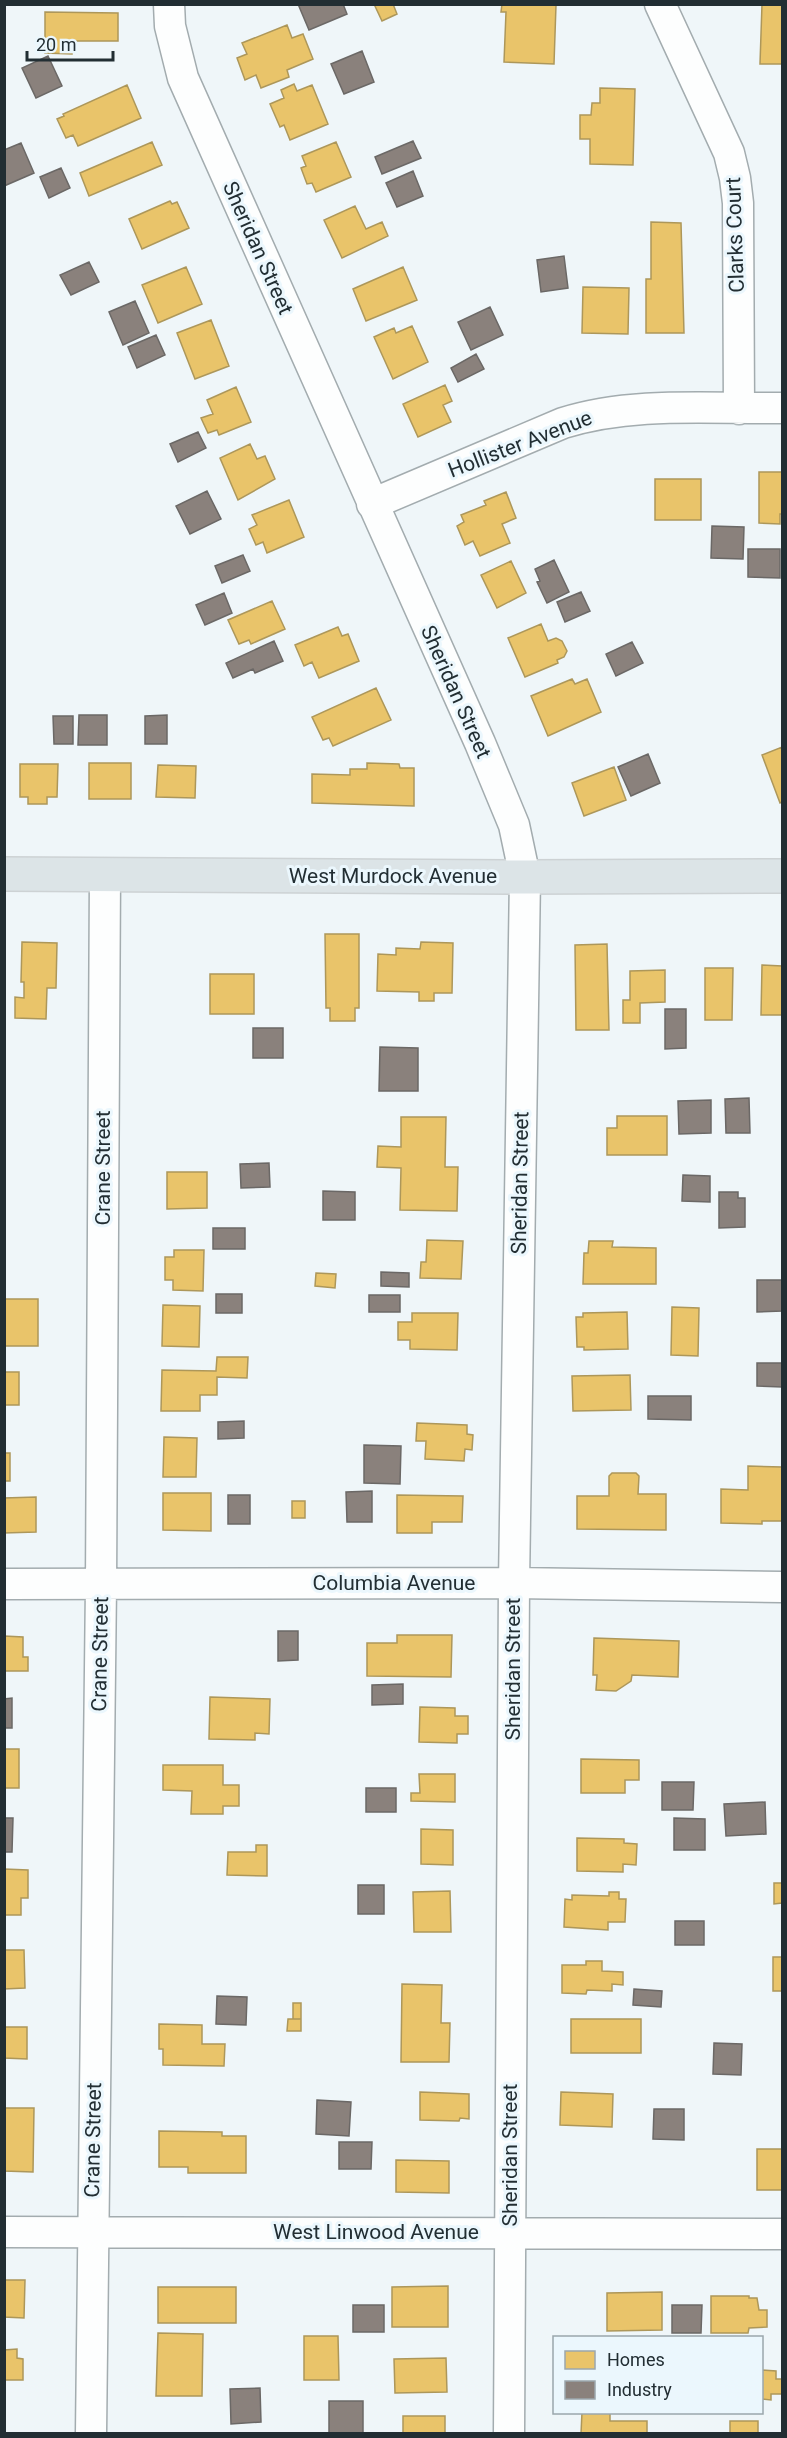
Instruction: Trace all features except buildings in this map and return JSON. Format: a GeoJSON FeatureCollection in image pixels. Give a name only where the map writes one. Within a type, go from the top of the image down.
{"type":"FeatureCollection","features":[{"type":"Feature","properties":{"kind":"main road","name":"West Murdock Avenue"},"geometry":{"type":"LineString","coordinates":[[4,874],[525,878],[783,876]]}},
{"type":"Feature","properties":{"kind":"street","name":"Sheridan Street"},"geometry":{"type":"LineString","coordinates":[[169,4],[170,26],[183,78],[480,743],[514,825],[525,878],[514,1582],[509,2433]]}},
{"type":"Feature","properties":{"kind":"street","name":"Clarks Court"},"geometry":{"type":"LineString","coordinates":[[660,4],[729,153],[735,178],[738,203],[739,409]]}},
{"type":"Feature","properties":{"kind":"street","name":"Hollister Avenue"},"geometry":{"type":"LineString","coordinates":[[372,504],[563,423],[592,414],[621,410],[783,408]]}},
{"type":"Feature","properties":{"kind":"street","name":"Crane Street"},"geometry":{"type":"LineString","coordinates":[[91,2433],[101,1585],[105,874]]}},
{"type":"Feature","properties":{"kind":"street","name":"Columbia Avenue"},"geometry":{"type":"LineString","coordinates":[[4,1584],[514,1582],[783,1587]]}},
{"type":"Feature","properties":{"kind":"street","name":"West Linwood Avenue"},"geometry":{"type":"LineString","coordinates":[[4,2232],[783,2234]]}}]}
